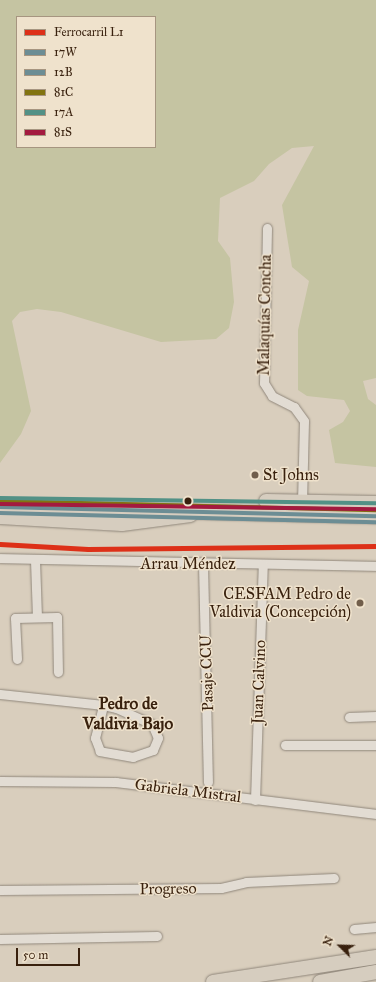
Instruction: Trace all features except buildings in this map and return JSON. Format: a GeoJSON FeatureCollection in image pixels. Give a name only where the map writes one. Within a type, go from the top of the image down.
{"type":"FeatureCollection","features":[{"type":"Feature","properties":{"kind":"main road"},"geometry":{"type":"LineString","coordinates":[[0,498],[152,505],[206,510],[376,516]]}},
{"type":"Feature","properties":{"kind":"main road"},"geometry":{"type":"LineString","coordinates":[[0,507],[47,509],[302,502],[376,503]]}},
{"type":"Feature","properties":{"kind":"main road"},"geometry":{"type":"LineString","coordinates":[[139,524],[152,505]]}},
{"type":"Feature","properties":{"kind":"main road"},"geometry":{"type":"LineString","coordinates":[[47,509],[105,524]]}},
{"type":"Feature","properties":{"kind":"main road"},"geometry":{"type":"LineString","coordinates":[[0,517],[105,524],[139,524],[178,519],[206,510]]}},
{"type":"Feature","properties":{"kind":"main road"},"geometry":{"type":"LineString","coordinates":[[213,982],[376,957]]}},
{"type":"Feature","properties":{"kind":"main road"},"geometry":{"type":"LineString","coordinates":[[320,982],[376,972]]}},
{"type":"Feature","properties":{"kind":"street","name":"Malaquías Concha"},"geometry":{"type":"LineString","coordinates":[[267,228],[264,383],[272,396],[294,407],[304,421],[302,502]]}},
{"type":"Feature","properties":{"kind":"street","name":"Arrau Méndez"},"geometry":{"type":"LineString","coordinates":[[0,558],[203,564],[376,566]]}},
{"type":"Feature","properties":{"kind":"street"},"geometry":{"type":"LineString","coordinates":[[35,560],[36,617]]}},
{"type":"Feature","properties":{"kind":"street","name":"Pasaje CCU"},"geometry":{"type":"LineString","coordinates":[[203,564],[208,782]]}},
{"type":"Feature","properties":{"kind":"street","name":"Juan Calvino"},"geometry":{"type":"LineString","coordinates":[[255,800],[262,564]]}},
{"type":"Feature","properties":{"kind":"street"},"geometry":{"type":"LineString","coordinates":[[16,659],[15,618],[57,617],[58,672]]}},
{"type":"Feature","properties":{"kind":"street"},"geometry":{"type":"LineString","coordinates":[[0,694],[103,705],[152,724],[158,738],[153,750],[133,757],[100,751],[95,738],[103,705]]}},
{"type":"Feature","properties":{"kind":"street"},"geometry":{"type":"LineString","coordinates":[[349,717],[376,716]]}},
{"type":"Feature","properties":{"kind":"street"},"geometry":{"type":"LineString","coordinates":[[286,745],[376,745]]}},
{"type":"Feature","properties":{"kind":"street","name":"Gabriela Mistral"},"geometry":{"type":"LineString","coordinates":[[0,781],[116,782],[376,814]]}},
{"type":"Feature","properties":{"kind":"street","name":"Progreso"},"geometry":{"type":"LineString","coordinates":[[0,890],[221,888],[246,882],[334,878]]}},
{"type":"Feature","properties":{"kind":"street"},"geometry":{"type":"LineString","coordinates":[[354,929],[376,927]]}},
{"type":"Feature","properties":{"kind":"street"},"geometry":{"type":"LineString","coordinates":[[0,939],[157,936]]}},
{"type":"Feature","properties":{"kind":"green space"},"geometry":{"type":"Polygon","coordinates":[[[0,0],[376,0],[376,378],[363,381],[368,399],[376,405],[376,467],[335,463],[329,430],[343,422],[350,411],[344,400],[307,396],[298,390],[298,330],[309,281],[292,267],[282,205],[314,146],[292,148],[269,164],[254,181],[220,198],[218,241],[230,258],[234,302],[229,328],[216,339],[161,342],[61,312],[37,309],[20,312],[12,321],[31,411],[21,434],[0,463],[0,0]]]}},
{"type":"Feature","properties":{"kind":"rail line","name":"L1"},"geometry":{"type":"LineString","coordinates":[[0,544],[88,549],[376,546]]}},
{"type":"Feature","properties":{"kind":"transit line","name":"17A"},"geometry":{"type":"LineString","coordinates":[[0,498],[376,503]]}},
{"type":"Feature","properties":{"kind":"transit line","name":"81C"},"geometry":{"type":"LineString","coordinates":[[0,501],[376,510]]}},
{"type":"Feature","properties":{"kind":"transit line","name":"81S"},"geometry":{"type":"LineString","coordinates":[[0,504],[376,509]]}},
{"type":"Feature","properties":{"kind":"transit line","name":"17W"},"geometry":{"type":"LineString","coordinates":[[0,507],[376,516]]}},
{"type":"Feature","properties":{"kind":"transit line","name":"12B"},"geometry":{"type":"LineString","coordinates":[[0,513],[376,522]]}},
{"type":"Feature","properties":{"kind":"place","name":"St Johns"},"geometry":{"type":"Point","coordinates":[255,475]}},
{"type":"Feature","properties":{"kind":"place","name":"CESFAM Pedro de Valdivia (Concepción)"},"geometry":{"type":"Point","coordinates":[360,603]}},
{"type":"Feature","properties":{"kind":"district","name":"Pedro de Valdivia Bajo"},"geometry":{"type":"Point","coordinates":[128,714]}}]}
